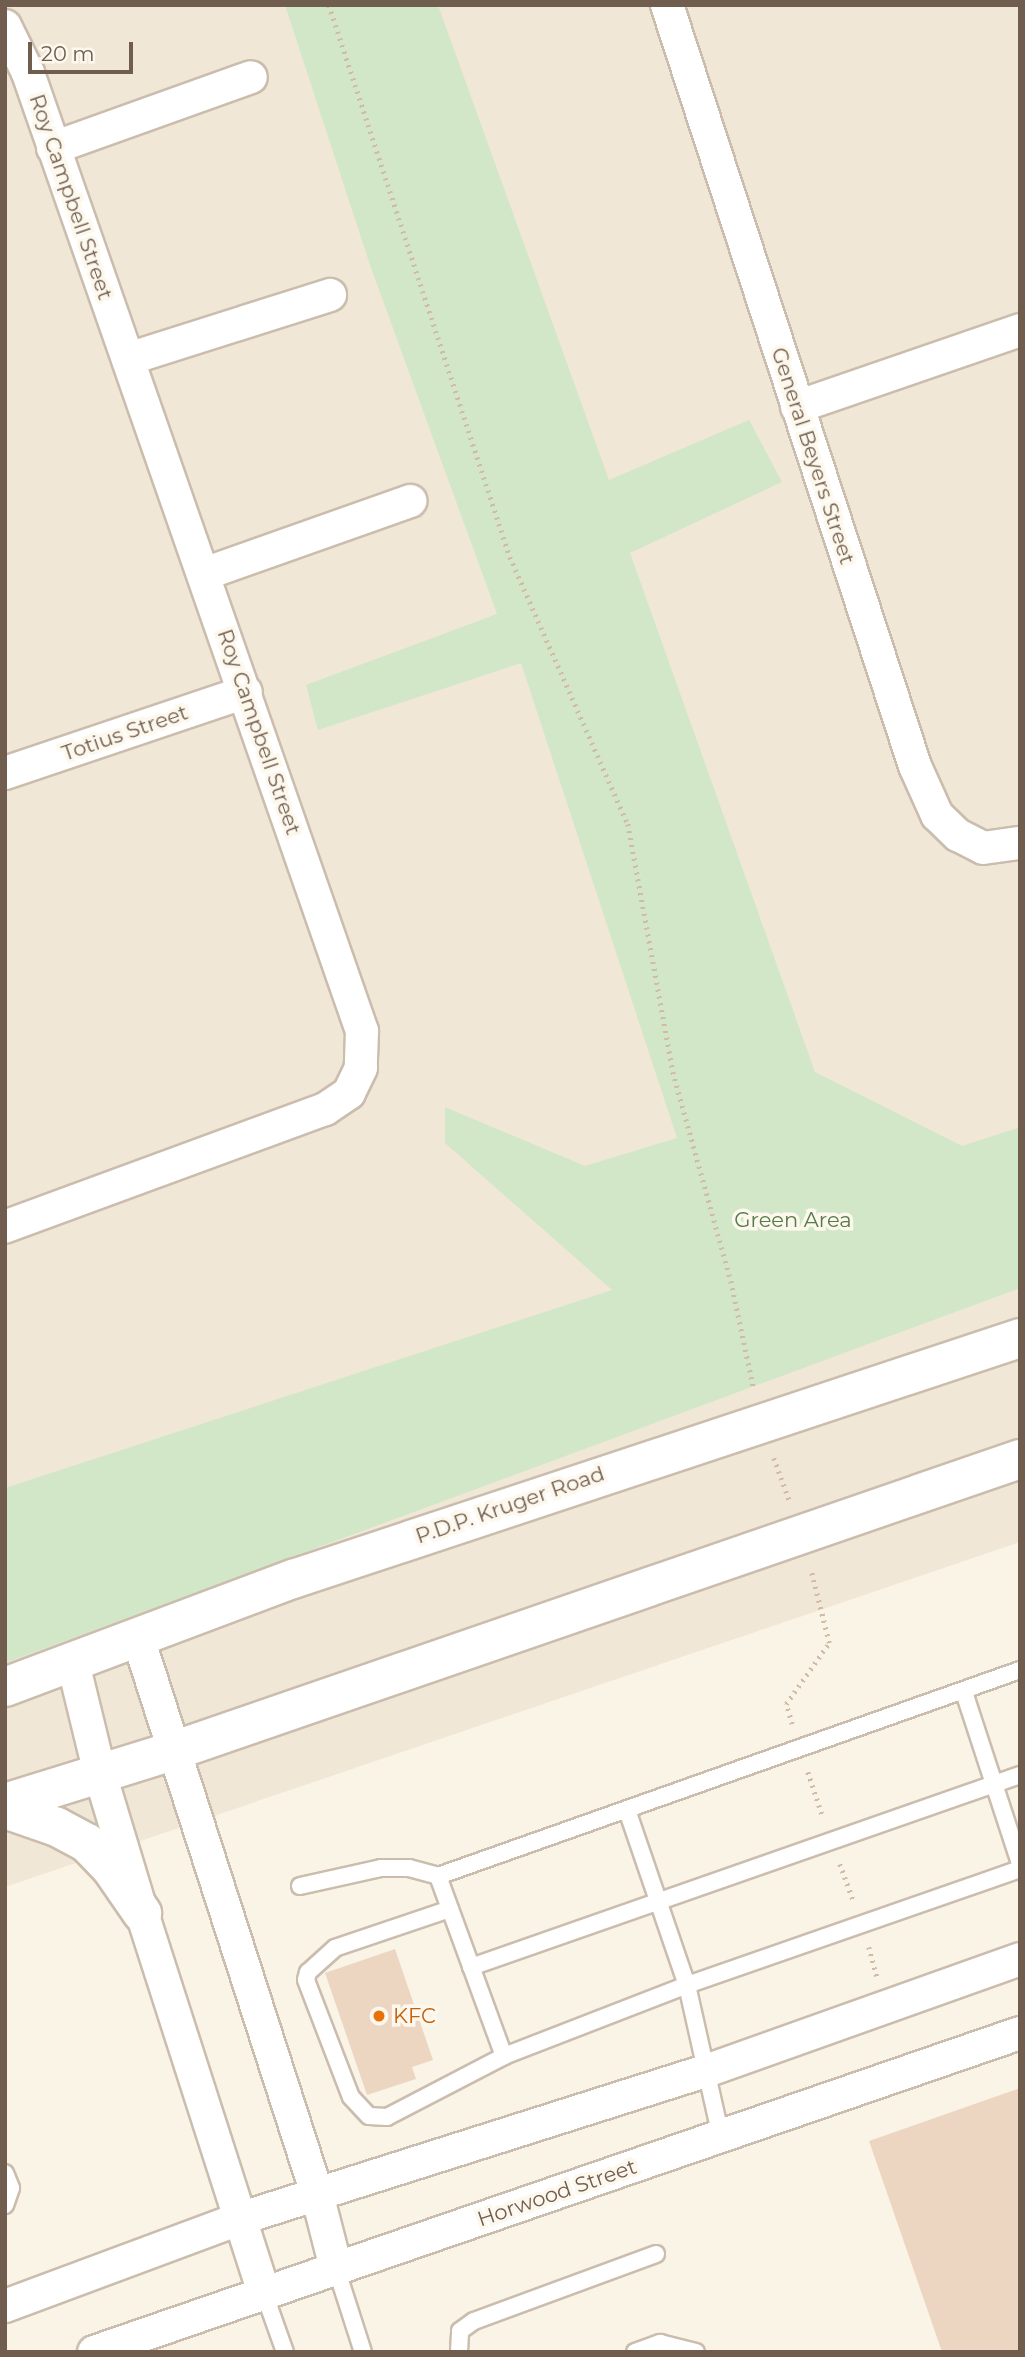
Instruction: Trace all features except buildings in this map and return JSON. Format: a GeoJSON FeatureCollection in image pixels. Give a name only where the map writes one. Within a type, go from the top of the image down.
{"type":"FeatureCollection","features":[{"type":"Feature","properties":{"kind":"street","name":"General Beyers Street"},"geometry":{"type":"LineString","coordinates":[[667,5],[915,766],[937,815],[958,835],[983,848],[1020,843]]}},
{"type":"Feature","properties":{"kind":"street","name":"Roy Campbell Street"},"geometry":{"type":"LineString","coordinates":[[5,26],[28,73],[362,1031],[360,1068],[349,1093],[325,1109],[5,1227]]}},
{"type":"Feature","properties":{"kind":"street"},"geometry":{"type":"LineString","coordinates":[[53,148],[251,77]]}},
{"type":"Feature","properties":{"kind":"street"},"geometry":{"type":"LineString","coordinates":[[128,359],[330,295]]}},
{"type":"Feature","properties":{"kind":"street"},"geometry":{"type":"LineString","coordinates":[[797,407],[1020,330]]}},
{"type":"Feature","properties":{"kind":"street"},"geometry":{"type":"LineString","coordinates":[[204,574],[410,501]]}},
{"type":"Feature","properties":{"kind":"street","name":"Totius Street"},"geometry":{"type":"LineString","coordinates":[[5,773],[246,692]]}},
{"type":"Feature","properties":{"kind":"street","name":"P.D.P. Kruger Road"},"geometry":{"type":"LineString","coordinates":[[5,1687],[293,1579],[760,1420],[1020,1338]]}},
{"type":"Feature","properties":{"kind":"street"},"geometry":{"type":"LineString","coordinates":[[5,1803],[173,1751],[1020,1459]]}},
{"type":"Feature","properties":{"kind":"street"},"geometry":{"type":"LineString","coordinates":[[138,1638],[317,2194],[336,2268]]}},
{"type":"Feature","properties":{"kind":"street"},"geometry":{"type":"LineString","coordinates":[[73,1663],[100,1774],[142,1913],[264,2293]]}},
{"type":"Feature","properties":{"kind":"street"},"geometry":{"type":"LineString","coordinates":[[5,1809],[57,1827],[87,1843],[111,1868],[142,1913]]}},
{"type":"Feature","properties":{"kind":"street"},"geometry":{"type":"LineString","coordinates":[[5,2306],[242,2218],[705,2071],[886,2004],[1020,1959]]}},
{"type":"Feature","properties":{"kind":"street","name":"Horwood Street"},"geometry":{"type":"LineString","coordinates":[[94,2352],[1020,2033]]}},
{"type":"Feature","properties":{"kind":"lane"},"geometry":{"type":"LineString","coordinates":[[300,1886],[381,1868],[409,1868],[438,1876],[1020,1670]]}},
{"type":"Feature","properties":{"kind":"lane"},"geometry":{"type":"LineString","coordinates":[[964,1692],[997,1784],[1020,1863]]}},
{"type":"Feature","properties":{"kind":"lane"},"geometry":{"type":"LineString","coordinates":[[471,1967],[1020,1775]]}},
{"type":"Feature","properties":{"kind":"lane"},"geometry":{"type":"LineString","coordinates":[[627,1810],[687,1985],[721,2137]]}},
{"type":"Feature","properties":{"kind":"lane"},"geometry":{"type":"LineString","coordinates":[[450,1909],[335,1948],[310,1968],[306,1980],[351,2097],[369,2116],[387,2117],[504,2056],[687,1985],[1020,1869]]}},
{"type":"Feature","properties":{"kind":"lane"},"geometry":{"type":"LineString","coordinates":[[438,1876],[504,2056]]}},
{"type":"Feature","properties":{"kind":"lane"},"geometry":{"type":"LineString","coordinates":[[5,2173],[11,2188],[5,2205]]}},
{"type":"Feature","properties":{"kind":"lane"},"geometry":{"type":"LineString","coordinates":[[459,2352],[460,2331],[474,2321],[656,2254]]}},
{"type":"Feature","properties":{"kind":"lane"},"geometry":{"type":"LineString","coordinates":[[336,2268],[363,2352]]}},
{"type":"Feature","properties":{"kind":"lane"},"geometry":{"type":"LineString","coordinates":[[264,2293],[285,2352]]}},
{"type":"Feature","properties":{"kind":"lane"},"geometry":{"type":"LineString","coordinates":[[635,2352],[660,2343],[696,2352]]}},
{"type":"Feature","properties":{"kind":"path"},"geometry":{"type":"LineString","coordinates":[[329,5],[510,557],[628,824],[673,1072],[731,1281],[760,1420],[802,1536],[829,1643],[786,1704],[863,1925],[886,2004]]}},
{"type":"Feature","properties":{"kind":"shaded area"},"geometry":{"type":"Polygon","coordinates":[[[5,5],[1020,5],[1020,1542],[5,1887],[5,5]]]}},
{"type":"Feature","properties":{"kind":"green space","name":"Green Area"},"geometry":{"type":"Polygon","coordinates":[[[285,5],[438,5],[609,480],[749,420],[782,482],[630,553],[815,1072],[962,1146],[1020,1127],[1020,1288],[5,1663],[5,1488],[612,1290],[445,1143],[445,1107],[585,1166],[677,1138],[521,663],[318,730],[306,685],[497,614],[370,265],[285,5]]]}},
{"type":"Feature","properties":{"kind":"place","name":"KFC"},"geometry":{"type":"Point","coordinates":[379,2016]}}]}
